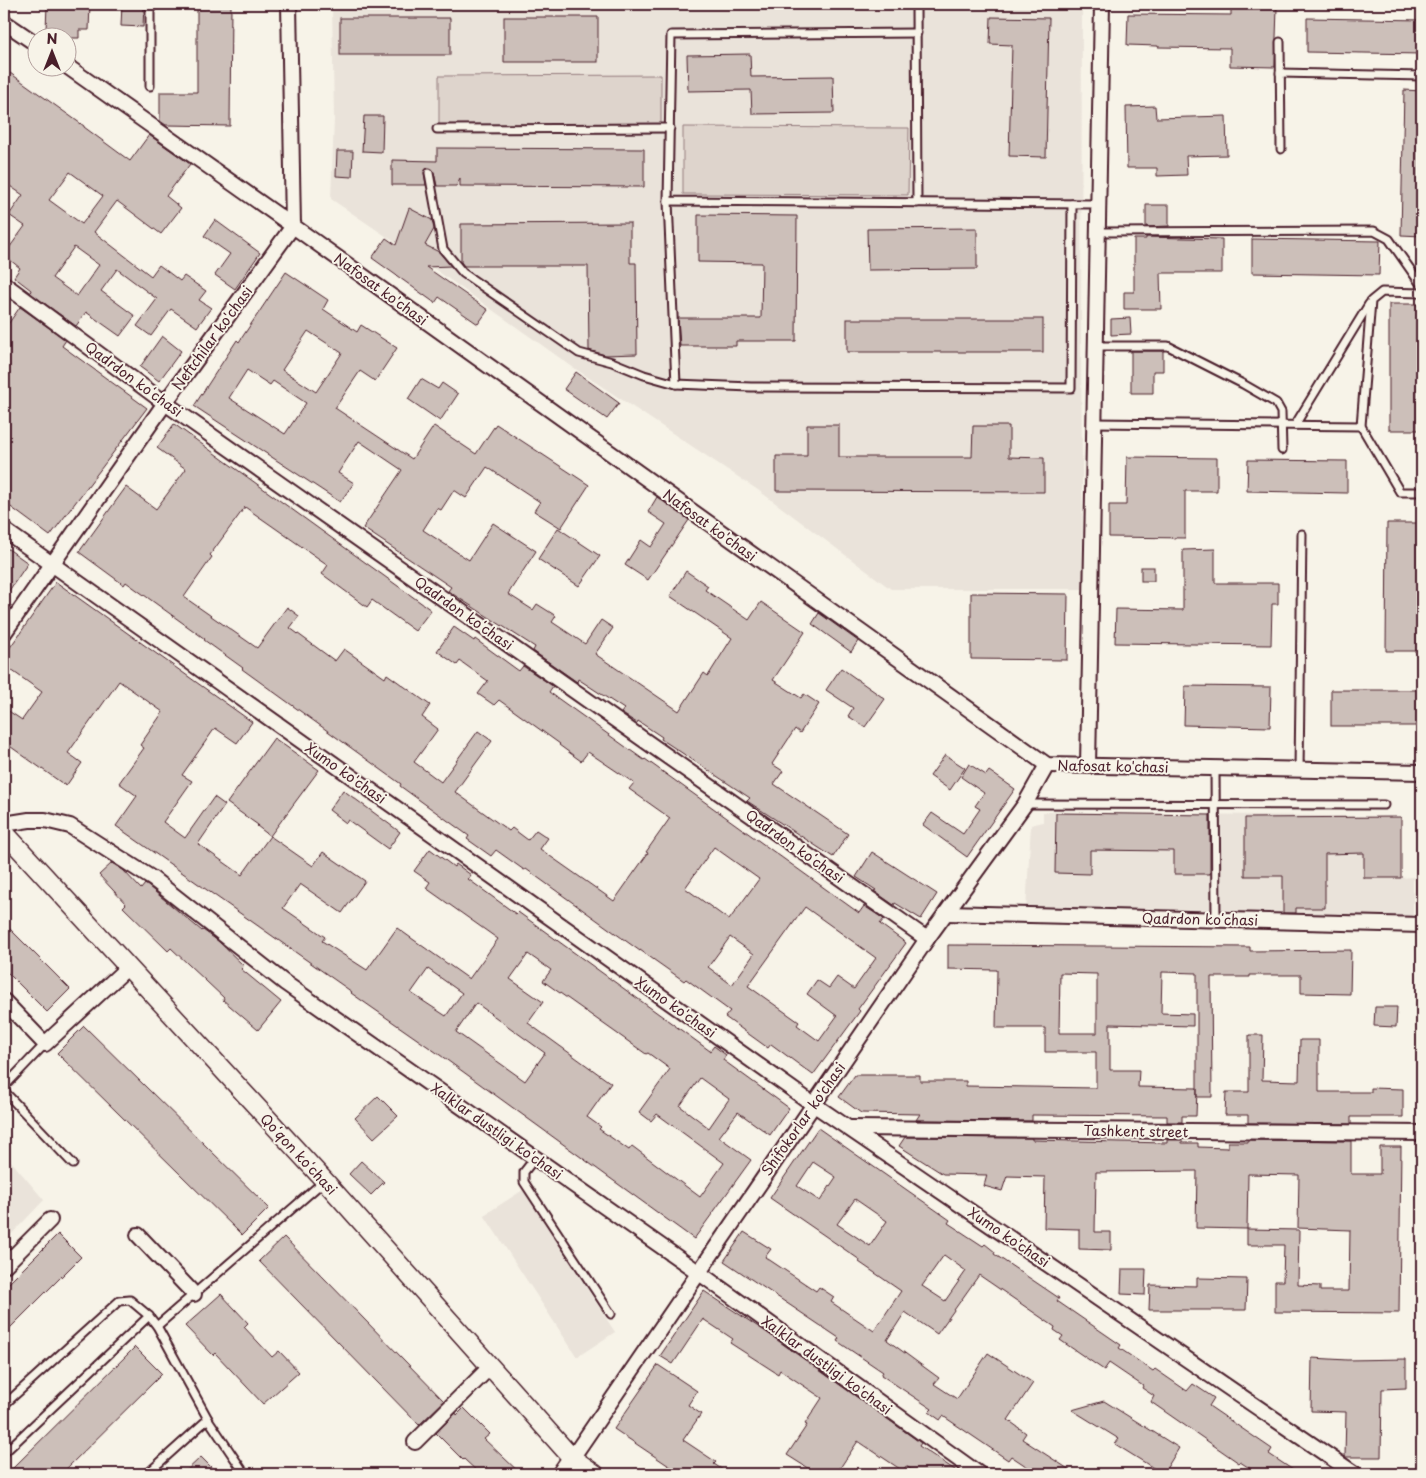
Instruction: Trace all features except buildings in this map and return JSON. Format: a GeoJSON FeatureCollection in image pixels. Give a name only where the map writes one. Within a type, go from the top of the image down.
{"type":"FeatureCollection","features":[{"type":"Feature","properties":{"kind":"street"},"geometry":{"type":"LineString","coordinates":[[289,4],[293,226]]}},
{"type":"Feature","properties":{"kind":"street"},"geometry":{"type":"LineString","coordinates":[[1088,766],[1102,4]]}},
{"type":"Feature","properties":{"kind":"street"},"geometry":{"type":"LineString","coordinates":[[4,22],[28,39]]}},
{"type":"Feature","properties":{"kind":"street","name":"Nafosat ko'chasi"},"geometry":{"type":"LineString","coordinates":[[78,74],[1047,765],[1422,772]]}},
{"type":"Feature","properties":{"kind":"street","name":"Neftchilar ko'chasi"},"geometry":{"type":"LineString","coordinates":[[4,633],[165,403],[293,226]]}},
{"type":"Feature","properties":{"kind":"street","name":"Qadrdon koʻchasi"},"geometry":{"type":"LineString","coordinates":[[4,284],[165,403],[927,939]]}},
{"type":"Feature","properties":{"kind":"street","name":"Xumo ko'chasi"},"geometry":{"type":"LineString","coordinates":[[4,530],[813,1104],[1355,1474]]}},
{"type":"Feature","properties":{"kind":"street","name":"Shifokorlar ko'chasi"},"geometry":{"type":"LineString","coordinates":[[561,1474],[927,939],[1025,804],[1047,765]]}},
{"type":"Feature","properties":{"kind":"street","name":"Xalklar dustligi ko'chasi"},"geometry":{"type":"LineString","coordinates":[[4,824],[29,820],[45,820],[70,826],[153,880],[285,983],[698,1272],[979,1474]]}},
{"type":"Feature","properties":{"kind":"street","name":"Qoʻqon koʻchasi"},"geometry":{"type":"LineString","coordinates":[[4,832],[127,968],[324,1180],[572,1458],[595,1474]]}},
{"type":"Feature","properties":{"kind":"street","name":"Qadrdon koʻchasi"},"geometry":{"type":"LineString","coordinates":[[947,913],[1422,926]]}},
{"type":"Feature","properties":{"kind":"street"},"geometry":{"type":"LineString","coordinates":[[4,1001],[45,1044],[127,968]]}},
{"type":"Feature","properties":{"kind":"street","name":"Tashkent street"},"geometry":{"type":"LineString","coordinates":[[850,1128],[1422,1134]]}},
{"type":"Feature","properties":{"kind":"street"},"geometry":{"type":"LineString","coordinates":[[4,1266],[50,1220]]}},
{"type":"Feature","properties":{"kind":"street"},"geometry":{"type":"LineString","coordinates":[[138,1235],[194,1294]]}},
{"type":"Feature","properties":{"kind":"street"},"geometry":{"type":"LineString","coordinates":[[416,1442],[490,1367]]}},
{"type":"Feature","properties":{"kind":"lane"},"geometry":{"type":"LineString","coordinates":[[150,4],[150,86]]}},
{"type":"Feature","properties":{"kind":"lane"},"geometry":{"type":"LineString","coordinates":[[916,4],[917,203]]}},
{"type":"Feature","properties":{"kind":"lane"},"geometry":{"type":"LineString","coordinates":[[676,384],[668,201],[671,35],[916,34]]}},
{"type":"Feature","properties":{"kind":"lane"},"geometry":{"type":"LineString","coordinates":[[1280,42],[1281,149]]}},
{"type":"Feature","properties":{"kind":"lane"},"geometry":{"type":"LineString","coordinates":[[1280,74],[1422,76]]}},
{"type":"Feature","properties":{"kind":"lane"},"geometry":{"type":"LineString","coordinates":[[437,129],[670,128]]}},
{"type":"Feature","properties":{"kind":"lane"},"geometry":{"type":"LineString","coordinates":[[429,172],[443,249],[463,273],[579,353],[676,384],[761,387],[1071,388],[1072,204]]}},
{"type":"Feature","properties":{"kind":"lane"},"geometry":{"type":"LineString","coordinates":[[668,201],[1098,204]]}},
{"type":"Feature","properties":{"kind":"lane"},"geometry":{"type":"LineString","coordinates":[[1098,232],[1374,231],[1388,240],[1422,286]]}},
{"type":"Feature","properties":{"kind":"lane"},"geometry":{"type":"LineString","coordinates":[[1295,425],[1371,301],[1382,292],[1422,293]]}},
{"type":"Feature","properties":{"kind":"lane"},"geometry":{"type":"LineString","coordinates":[[1371,301],[1361,426],[1400,492],[1422,492]]}},
{"type":"Feature","properties":{"kind":"lane"},"geometry":{"type":"LineString","coordinates":[[1096,346],[1168,346],[1276,403],[1281,412],[1282,450]]}},
{"type":"Feature","properties":{"kind":"lane"},"geometry":{"type":"LineString","coordinates":[[1094,423],[1361,426]]}},
{"type":"Feature","properties":{"kind":"lane"},"geometry":{"type":"LineString","coordinates":[[1299,770],[1302,534]]}},
{"type":"Feature","properties":{"kind":"lane"},"geometry":{"type":"LineString","coordinates":[[1215,768],[1216,920]]}},
{"type":"Feature","properties":{"kind":"lane"},"geometry":{"type":"LineString","coordinates":[[1025,804],[1384,805]]}},
{"type":"Feature","properties":{"kind":"lane"},"geometry":{"type":"LineString","coordinates":[[4,1087],[45,1044]]}},
{"type":"Feature","properties":{"kind":"lane"},"geometry":{"type":"LineString","coordinates":[[4,1091],[73,1164]]}},
{"type":"Feature","properties":{"kind":"lane"},"geometry":{"type":"LineString","coordinates":[[535,1158],[524,1172],[524,1182],[611,1314]]}},
{"type":"Feature","properties":{"kind":"lane"},"geometry":{"type":"LineString","coordinates":[[157,1326],[324,1180]]}},
{"type":"Feature","properties":{"kind":"lane"},"geometry":{"type":"LineString","coordinates":[[4,1405],[119,1301],[130,1300],[149,1316],[157,1326],[208,1419],[245,1474]]}},
{"type":"Feature","properties":{"kind":"lane"},"geometry":{"type":"LineString","coordinates":[[4,1453],[149,1316]]}},
{"type":"Feature","properties":{"kind":"lane"},"geometry":{"type":"LineString","coordinates":[[147,1474],[208,1419]]}},
{"type":"Feature","properties":{"kind":"shaded area"},"geometry":{"type":"Polygon","coordinates":[[[332,4],[1082,4],[1081,346],[1083,589],[891,589],[758,490],[574,368],[436,270],[331,199],[334,119],[332,4]]]}},
{"type":"Feature","properties":{"kind":"shaded area"},"geometry":{"type":"Polygon","coordinates":[[[661,75],[661,124],[439,125],[439,76],[661,75]]]}},
{"type":"Feature","properties":{"kind":"shaded area"},"geometry":{"type":"Polygon","coordinates":[[[683,127],[909,128],[908,195],[683,194],[683,127]]]}},
{"type":"Feature","properties":{"kind":"shaded area"},"geometry":{"type":"Polygon","coordinates":[[[1043,812],[1401,817],[1401,878],[1413,877],[1413,918],[1026,910],[1031,825],[1043,822],[1043,812]]]}},
{"type":"Feature","properties":{"kind":"shaded area"},"geometry":{"type":"Polygon","coordinates":[[[4,1153],[44,1200],[4,1242],[4,1153]]]}},
{"type":"Feature","properties":{"kind":"shaded area"},"geometry":{"type":"Polygon","coordinates":[[[523,1190],[615,1332],[577,1357],[484,1215],[523,1190]]]}}]}
